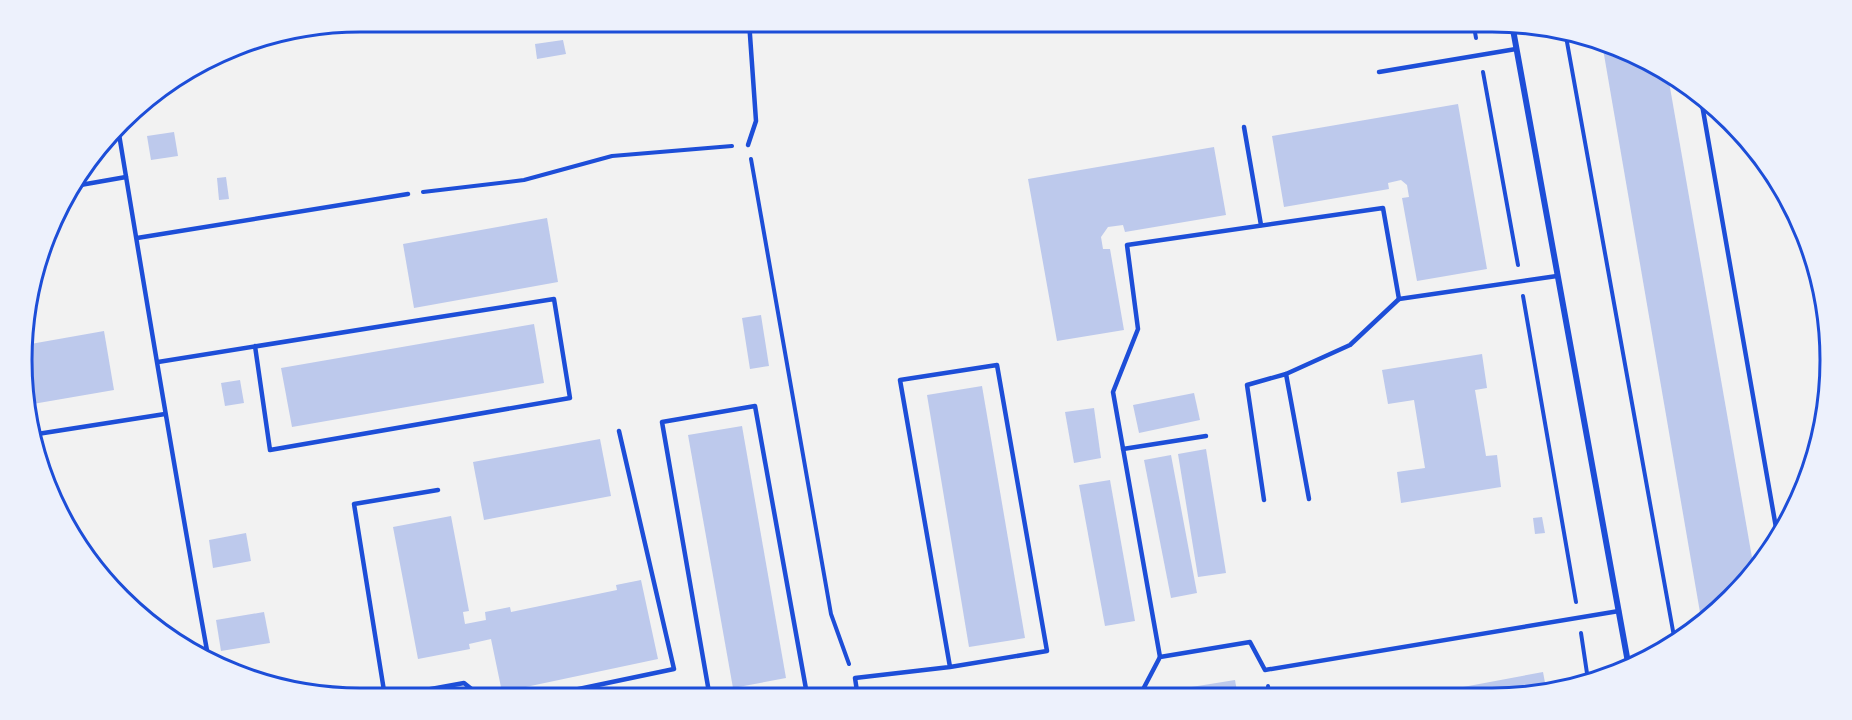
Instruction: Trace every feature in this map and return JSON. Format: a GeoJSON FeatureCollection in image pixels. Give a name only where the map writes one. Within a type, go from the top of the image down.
{"type":"FeatureCollection","features":[{"type":"Feature","properties":{"kind":"street"},"geometry":{"type":"LineString","coordinates":[[1513,32],[1627,659]]}},
{"type":"Feature","properties":{"kind":"lane"},"geometry":{"type":"LineString","coordinates":[[748,145],[756,121],[750,31]]}},
{"type":"Feature","properties":{"kind":"lane"},"geometry":{"type":"LineString","coordinates":[[1379,72],[1516,49]]}},
{"type":"Feature","properties":{"kind":"lane"},"geometry":{"type":"LineString","coordinates":[[1703,108],[1776,525]]}},
{"type":"Feature","properties":{"kind":"lane"},"geometry":{"type":"LineString","coordinates":[[1244,128],[1261,225]]}},
{"type":"Feature","properties":{"kind":"lane"},"geometry":{"type":"LineString","coordinates":[[119,137],[207,650]]}},
{"type":"Feature","properties":{"kind":"lane"},"geometry":{"type":"LineString","coordinates":[[83,185],[126,177]]}},
{"type":"Feature","properties":{"kind":"lane"},"geometry":{"type":"LineString","coordinates":[[136,238],[408,194]]}},
{"type":"Feature","properties":{"kind":"lane"},"geometry":{"type":"LineString","coordinates":[[1144,688],[1160,657],[1113,392],[1138,329],[1127,245],[1383,208],[1399,299]]}},
{"type":"Feature","properties":{"kind":"lane"},"geometry":{"type":"LineString","coordinates":[[1264,500],[1247,385],[1286,374],[1350,345],[1399,299],[1557,276]]}},
{"type":"Feature","properties":{"kind":"lane"},"geometry":{"type":"LineString","coordinates":[[158,362],[255,346],[554,299],[570,398],[270,450],[255,346]]}},
{"type":"Feature","properties":{"kind":"lane"},"geometry":{"type":"LineString","coordinates":[[856,688],[855,678],[950,667],[1047,651],[997,365],[900,380],[950,667]]}},
{"type":"Feature","properties":{"kind":"lane"},"geometry":{"type":"LineString","coordinates":[[1286,374],[1308,499]]}},
{"type":"Feature","properties":{"kind":"lane"},"geometry":{"type":"LineString","coordinates":[[708,688],[662,422],[755,406],[806,688]]}},
{"type":"Feature","properties":{"kind":"lane"},"geometry":{"type":"LineString","coordinates":[[40,434],[165,414]]}},
{"type":"Feature","properties":{"kind":"lane"},"geometry":{"type":"LineString","coordinates":[[583,688],[674,669],[619,431]]}},
{"type":"Feature","properties":{"kind":"lane"},"geometry":{"type":"LineString","coordinates":[[1123,449],[1206,436]]}},
{"type":"Feature","properties":{"kind":"lane"},"geometry":{"type":"LineString","coordinates":[[383,688],[354,504],[438,490]]}},
{"type":"Feature","properties":{"kind":"lane"},"geometry":{"type":"LineString","coordinates":[[1160,657],[1250,642],[1265,670],[1619,611]]}},
{"type":"Feature","properties":{"kind":"lane"},"geometry":{"type":"LineString","coordinates":[[438,688],[464,683],[470,688]]}},
{"type":"Feature","properties":{"kind":"path"},"geometry":{"type":"LineString","coordinates":[[1475,31],[1521,282],[1587,674]]}},
{"type":"Feature","properties":{"kind":"path"},"geometry":{"type":"LineString","coordinates":[[1567,41],[1674,634]]}},
{"type":"Feature","properties":{"kind":"path"},"geometry":{"type":"LineString","coordinates":[[408,194],[524,180],[612,156],[748,145],[831,614],[855,678]]}},
{"type":"Feature","properties":{"kind":"building"},"geometry":{"type":"Polygon","coordinates":[[[563,40],[566,54],[537,59],[535,44],[563,40]]]}},
{"type":"Feature","properties":{"kind":"building"},"geometry":{"type":"Polygon","coordinates":[[[1603,51],[1637,65],[1669,84],[1753,561],[1700,614],[1603,51]]]}},
{"type":"Feature","properties":{"kind":"building"},"geometry":{"type":"Polygon","coordinates":[[[1458,104],[1487,269],[1417,281],[1402,198],[1409,197],[1407,185],[1401,180],[1388,183],[1389,189],[1284,207],[1272,136],[1458,104]]]}},
{"type":"Feature","properties":{"kind":"building"},"geometry":{"type":"Polygon","coordinates":[[[174,132],[178,156],[151,160],[147,136],[174,132]]]}},
{"type":"Feature","properties":{"kind":"building"},"geometry":{"type":"Polygon","coordinates":[[[1214,147],[1226,215],[1125,232],[1123,225],[1108,227],[1101,237],[1103,249],[1110,249],[1124,330],[1057,341],[1028,179],[1214,147]]]}},
{"type":"Feature","properties":{"kind":"building"},"geometry":{"type":"Polygon","coordinates":[[[226,177],[229,199],[219,200],[217,178],[226,177]]]}},
{"type":"Feature","properties":{"kind":"building"},"geometry":{"type":"Polygon","coordinates":[[[547,218],[558,282],[414,308],[403,244],[547,218]]]}},
{"type":"Feature","properties":{"kind":"building"},"geometry":{"type":"Polygon","coordinates":[[[761,315],[769,366],[750,369],[742,318],[761,315]]]}},
{"type":"Feature","properties":{"kind":"building"},"geometry":{"type":"Polygon","coordinates":[[[534,324],[544,383],[292,427],[281,368],[534,324]]]}},
{"type":"Feature","properties":{"kind":"building"},"geometry":{"type":"Polygon","coordinates":[[[104,331],[114,390],[34,404],[32,344],[104,331]]]}},
{"type":"Feature","properties":{"kind":"building"},"geometry":{"type":"Polygon","coordinates":[[[1482,354],[1487,388],[1475,390],[1486,456],[1497,455],[1501,487],[1401,503],[1397,472],[1425,468],[1414,400],[1388,404],[1382,370],[1482,354]]]}},
{"type":"Feature","properties":{"kind":"building"},"geometry":{"type":"Polygon","coordinates":[[[240,380],[244,403],[225,406],[221,383],[240,380]]]}},
{"type":"Feature","properties":{"kind":"building"},"geometry":{"type":"Polygon","coordinates":[[[982,386],[1025,638],[969,647],[927,395],[982,386]]]}},
{"type":"Feature","properties":{"kind":"building"},"geometry":{"type":"Polygon","coordinates":[[[1194,393],[1200,420],[1139,433],[1133,405],[1194,393]]]}},
{"type":"Feature","properties":{"kind":"building"},"geometry":{"type":"Polygon","coordinates":[[[1094,408],[1101,458],[1074,463],[1065,412],[1094,408]]]}},
{"type":"Feature","properties":{"kind":"building"},"geometry":{"type":"Polygon","coordinates":[[[742,426],[786,678],[733,688],[688,435],[742,426]]]}},
{"type":"Feature","properties":{"kind":"building"},"geometry":{"type":"Polygon","coordinates":[[[600,439],[611,496],[484,520],[473,462],[600,439]]]}},
{"type":"Feature","properties":{"kind":"building"},"geometry":{"type":"Polygon","coordinates":[[[1206,449],[1226,573],[1198,577],[1178,454],[1206,449]]]}},
{"type":"Feature","properties":{"kind":"building"},"geometry":{"type":"Polygon","coordinates":[[[1171,455],[1197,593],[1171,598],[1144,460],[1171,455]]]}},
{"type":"Feature","properties":{"kind":"building"},"geometry":{"type":"Polygon","coordinates":[[[1110,480],[1135,621],[1105,626],[1079,485],[1110,480]]]}},
{"type":"Feature","properties":{"kind":"building"},"geometry":{"type":"Polygon","coordinates":[[[451,516],[469,611],[463,612],[465,624],[486,620],[485,612],[510,607],[511,612],[617,590],[616,585],[641,580],[658,659],[521,688],[501,688],[491,639],[469,644],[470,649],[418,659],[393,527],[451,516]]]}},
{"type":"Feature","properties":{"kind":"building"},"geometry":{"type":"Polygon","coordinates":[[[1542,517],[1545,533],[1535,534],[1533,518],[1542,517]]]}},
{"type":"Feature","properties":{"kind":"building"},"geometry":{"type":"Polygon","coordinates":[[[246,533],[251,561],[213,568],[209,540],[246,533]]]}},
{"type":"Feature","properties":{"kind":"building"},"geometry":{"type":"Polygon","coordinates":[[[264,612],[270,643],[221,651],[216,620],[264,612]]]}},
{"type":"Feature","properties":{"kind":"building"},"geometry":{"type":"Polygon","coordinates":[[[1543,672],[1545,684],[1513,688],[1458,688],[1543,672]]]}},
{"type":"Feature","properties":{"kind":"building"},"geometry":{"type":"Polygon","coordinates":[[[1235,680],[1236,688],[1185,688],[1235,680]]]}}]}
